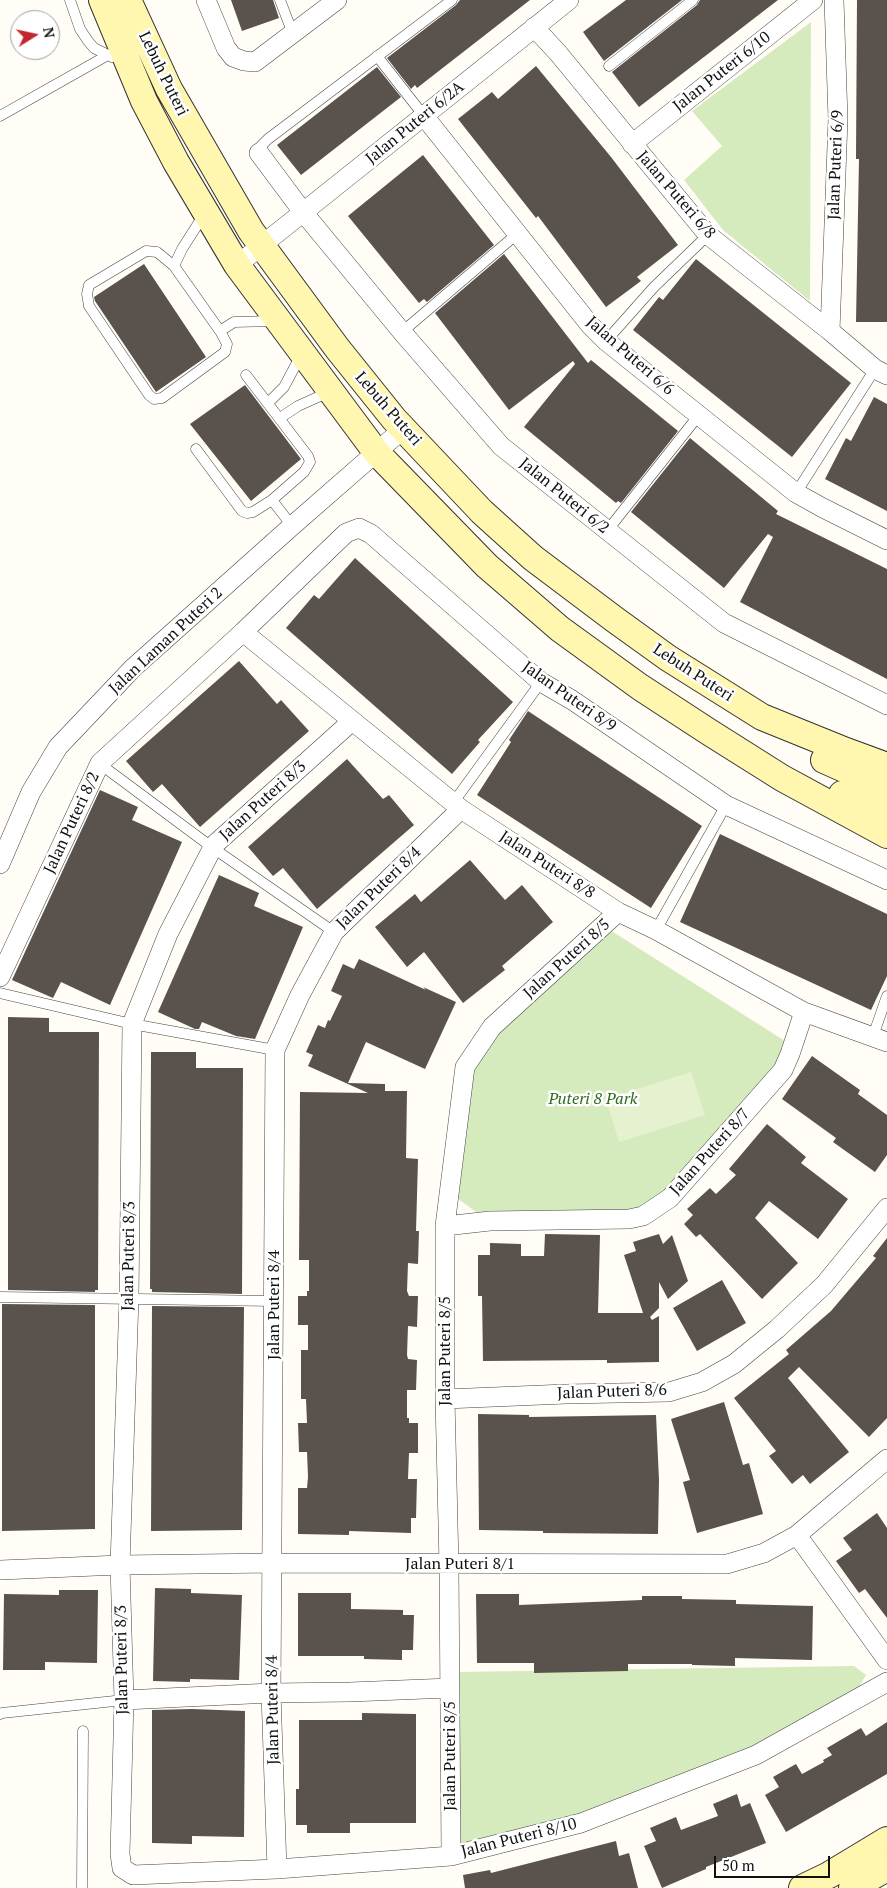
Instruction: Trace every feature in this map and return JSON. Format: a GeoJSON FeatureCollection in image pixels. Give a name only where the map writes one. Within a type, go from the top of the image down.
{"type":"FeatureCollection","features":[{"type":"Feature","properties":{"kind":"main road","name":"Lebuh Puteri"},"geometry":{"type":"LineString","coordinates":[[102,0],[117,59],[138,89],[176,162],[237,265],[280,321],[329,392],[376,452],[488,566],[560,628],[640,687],[709,732],[782,778],[887,835]]}},
{"type":"Feature","properties":{"kind":"main road","name":"Lebuh Puteri"},"geometry":{"type":"LineString","coordinates":[[128,0],[169,89],[226,190],[261,245],[337,348],[403,429],[482,512],[534,558],[668,658],[762,717],[817,756],[887,788]]}},
{"type":"Feature","properties":{"kind":"main road","name":"Lebuh Puteri"},"geometry":{"type":"LineString","coordinates":[[762,717],[887,766]]}},
{"type":"Feature","properties":{"kind":"main road","name":"Lebuh Puteri"},"geometry":{"type":"LineString","coordinates":[[709,732],[887,814]]}},
{"type":"Feature","properties":{"kind":"main road"},"geometry":{"type":"LineString","coordinates":[[802,1888],[829,1876],[887,1840]]}},
{"type":"Feature","properties":{"kind":"main road"},"geometry":{"type":"LineString","coordinates":[[852,1888],[887,1868]]}},
{"type":"Feature","properties":{"kind":"street"},"geometry":{"type":"LineString","coordinates":[[206,0],[226,48],[233,57],[244,62],[255,62],[337,0]]}},
{"type":"Feature","properties":{"kind":"street","name":"Jalan Puteri 6/10"},"geometry":{"type":"LineString","coordinates":[[632,144],[814,0]]}},
{"type":"Feature","properties":{"kind":"street","name":"Jalan Puteri 6/9"},"geometry":{"type":"LineString","coordinates":[[830,330],[838,119],[834,0]]}},
{"type":"Feature","properties":{"kind":"street","name":"Jalan Puteri 6/2A"},"geometry":{"type":"LineString","coordinates":[[237,265],[534,27],[557,4]]}},
{"type":"Feature","properties":{"kind":"street","name":"Jalan Puteri 6/8"},"geometry":{"type":"LineString","coordinates":[[534,27],[558,53],[708,235],[881,372]]}},
{"type":"Feature","properties":{"kind":"street","name":"Jalan Puteri 6/6"},"geometry":{"type":"LineString","coordinates":[[424,116],[590,325],[606,341],[796,492],[823,508],[887,540]]}},
{"type":"Feature","properties":{"kind":"street","name":"Jalan Puteri 6/2"},"geometry":{"type":"LineString","coordinates":[[259,153],[303,212],[402,332],[501,446],[724,623],[887,705]]}},
{"type":"Feature","properties":{"kind":"street","name":"Jalan Laman Puteri 2"},"geometry":{"type":"LineString","coordinates":[[0,864],[31,792],[58,747],[133,668],[403,429]]}},
{"type":"Feature","properties":{"kind":"street","name":"Jalan Puteri 8/9"},"geometry":{"type":"LineString","coordinates":[[242,632],[346,533],[359,528],[371,534],[542,682],[572,700],[726,805],[887,880]]}},
{"type":"Feature","properties":{"kind":"street","name":"Jalan Puteri 8/8"},"geometry":{"type":"LineString","coordinates":[[242,632],[457,806],[618,912],[656,930],[804,1012],[880,1039]]}},
{"type":"Feature","properties":{"kind":"street","name":"Jalan Puteri 8/2"},"geometry":{"type":"LineString","coordinates":[[0,977],[100,764],[242,632]]}},
{"type":"Feature","properties":{"kind":"street","name":"Jalan Puteri 8/3"},"geometry":{"type":"LineString","coordinates":[[122,1868],[120,1854],[124,1700],[120,1566],[129,1298],[132,1024],[168,934],[214,845],[351,722]]}},
{"type":"Feature","properties":{"kind":"street","name":"Jalan Puteri 8/4"},"geometry":{"type":"LineString","coordinates":[[277,1868],[271,1692],[275,1050],[300,995],[334,932],[457,806]]}},
{"type":"Feature","properties":{"kind":"street","name":"Jalan Puteri 8/5"},"geometry":{"type":"LineString","coordinates":[[451,1856],[449,1565],[445,1399],[445,1226],[465,1067],[492,1026],[618,912]]}},
{"type":"Feature","properties":{"kind":"street","name":"Jalan Puteri 8/7"},"geometry":{"type":"LineString","coordinates":[[445,1226],[490,1221],[629,1219],[643,1216],[670,1198],[783,1070],[804,1012]]}},
{"type":"Feature","properties":{"kind":"street","name":"Jalan Puteri 8/6"},"geometry":{"type":"LineString","coordinates":[[445,1399],[669,1392],[702,1382],[734,1364],[777,1329],[824,1285],[887,1208]]}},
{"type":"Feature","properties":{"kind":"street","name":"Jalan Puteri 8/1"},"geometry":{"type":"LineString","coordinates":[[0,1570],[273,1563],[449,1565],[727,1564],[764,1554],[798,1535],[887,1459]]}},
{"type":"Feature","properties":{"kind":"street"},"geometry":{"type":"LineString","coordinates":[[798,1535],[887,1660]]}},
{"type":"Feature","properties":{"kind":"street","name":"Jalan Puteri 8/10"},"geometry":{"type":"LineString","coordinates":[[122,1868],[133,1876],[451,1856],[581,1823],[747,1758],[887,1682]]}},
{"type":"Feature","properties":{"kind":"street"},"geometry":{"type":"LineString","coordinates":[[124,1700],[271,1692],[350,1692],[450,1688]]}},
{"type":"Feature","properties":{"kind":"lane"},"geometry":{"type":"LineString","coordinates":[[70,0],[80,29],[88,41],[94,48],[117,59]]}},
{"type":"Feature","properties":{"kind":"lane"},"geometry":{"type":"LineString","coordinates":[[280,0],[293,34]]}},
{"type":"Feature","properties":{"kind":"lane"},"geometry":{"type":"LineString","coordinates":[[259,153],[260,147],[268,138],[452,0]]}},
{"type":"Feature","properties":{"kind":"lane"},"geometry":{"type":"LineString","coordinates":[[608,66],[693,0]]}},
{"type":"Feature","properties":{"kind":"lane"},"geometry":{"type":"LineString","coordinates":[[377,56],[424,116]]}},
{"type":"Feature","properties":{"kind":"lane"},"geometry":{"type":"LineString","coordinates":[[0,116],[117,59]]}},
{"type":"Feature","properties":{"kind":"lane"},"geometry":{"type":"LineString","coordinates":[[174,266],[182,249],[206,211]]}},
{"type":"Feature","properties":{"kind":"lane"},"geometry":{"type":"LineString","coordinates":[[402,332],[517,234]]}},
{"type":"Feature","properties":{"kind":"lane"},"geometry":{"type":"LineString","coordinates":[[606,341],[654,287],[708,235]]}},
{"type":"Feature","properties":{"kind":"lane"},"geometry":{"type":"LineString","coordinates":[[146,251],[157,252],[174,266],[220,331],[227,344],[225,352],[162,398],[154,399],[149,395],[89,306],[87,294],[89,285],[146,251]]}},
{"type":"Feature","properties":{"kind":"lane"},"geometry":{"type":"LineString","coordinates":[[220,331],[234,322],[248,320],[280,321]]}},
{"type":"Feature","properties":{"kind":"lane"},"geometry":{"type":"LineString","coordinates":[[268,404],[284,387],[302,353]]}},
{"type":"Feature","properties":{"kind":"lane"},"geometry":{"type":"LineString","coordinates":[[796,492],[881,372]]}},
{"type":"Feature","properties":{"kind":"lane"},"geometry":{"type":"LineString","coordinates":[[196,449],[242,512],[253,512],[272,500],[304,472],[310,462],[308,456],[246,376]]}},
{"type":"Feature","properties":{"kind":"lane"},"geometry":{"type":"LineString","coordinates":[[280,418],[304,403],[329,392]]}},
{"type":"Feature","properties":{"kind":"lane"},"geometry":{"type":"LineString","coordinates":[[607,530],[698,415]]}},
{"type":"Feature","properties":{"kind":"lane"},"geometry":{"type":"LineString","coordinates":[[272,500],[292,526]]}},
{"type":"Feature","properties":{"kind":"lane"},"geometry":{"type":"LineString","coordinates":[[457,806],[542,682]]}},
{"type":"Feature","properties":{"kind":"lane"},"geometry":{"type":"LineString","coordinates":[[100,764],[213,848],[334,932]]}},
{"type":"Feature","properties":{"kind":"lane"},"geometry":{"type":"LineString","coordinates":[[656,930],[726,805]]}},
{"type":"Feature","properties":{"kind":"lane"},"geometry":{"type":"LineString","coordinates":[[0,993],[132,1024],[275,1050]]}},
{"type":"Feature","properties":{"kind":"lane"},"geometry":{"type":"LineString","coordinates":[[880,1039],[887,996]]}},
{"type":"Feature","properties":{"kind":"lane"},"geometry":{"type":"LineString","coordinates":[[0,1297],[274,1301]]}},
{"type":"Feature","properties":{"kind":"lane"},"geometry":{"type":"LineString","coordinates":[[0,1714],[124,1700]]}},
{"type":"Feature","properties":{"kind":"lane"},"geometry":{"type":"LineString","coordinates":[[82,1888],[83,1732]]}},
{"type":"Feature","properties":{"kind":"green space"},"geometry":{"type":"Polygon","coordinates":[[[811,22],[810,301],[723,230],[684,180],[722,146],[692,111],[811,22]]]}},
{"type":"Feature","properties":{"kind":"green space","name":"Puteri 8 Park"},"geometry":{"type":"Polygon","coordinates":[[[610,930],[785,1041],[781,1060],[651,1206],[621,1214],[479,1214],[457,1198],[472,1070],[500,1028],[610,930]]]}},
{"type":"Feature","properties":{"kind":"green space"},"geometry":{"type":"Polygon","coordinates":[[[691,1072],[705,1115],[619,1142],[606,1099],[691,1072]]]}},
{"type":"Feature","properties":{"kind":"green space"},"geometry":{"type":"Polygon","coordinates":[[[854,1666],[866,1675],[853,1697],[753,1753],[578,1817],[456,1848],[456,1672],[854,1666]]]}},
{"type":"Feature","properties":{"kind":"building"},"geometry":{"type":"Polygon","coordinates":[[[231,0],[273,0],[279,18],[242,31],[231,0]]]}},
{"type":"Feature","properties":{"kind":"building"},"geometry":{"type":"Polygon","coordinates":[[[460,0],[530,0],[417,88],[415,85],[411,89],[387,58],[460,0]]]}},
{"type":"Feature","properties":{"kind":"building"},"geometry":{"type":"Polygon","coordinates":[[[626,0],[682,0],[604,61],[583,32],[626,0]]]}},
{"type":"Feature","properties":{"kind":"building"},"geometry":{"type":"Polygon","coordinates":[[[700,0],[778,0],[639,107],[612,72],[697,5],[700,0]]]}},
{"type":"Feature","properties":{"kind":"building"},"geometry":{"type":"Polygon","coordinates":[[[857,0],[887,0],[887,322],[856,322],[859,159],[856,159],[857,0]]]}},
{"type":"Feature","properties":{"kind":"building"},"geometry":{"type":"Polygon","coordinates":[[[536,66],[611,157],[678,245],[637,277],[641,281],[606,307],[538,216],[536,218],[458,119],[492,92],[498,99],[536,66]]]}},
{"type":"Feature","properties":{"kind":"building"},"geometry":{"type":"Polygon","coordinates":[[[377,67],[401,97],[301,175],[277,145],[377,67]]]}},
{"type":"Feature","properties":{"kind":"building"},"geometry":{"type":"Polygon","coordinates":[[[423,155],[494,245],[427,302],[424,299],[419,303],[348,216],[423,155]]]}},
{"type":"Feature","properties":{"kind":"building"},"geometry":{"type":"Polygon","coordinates":[[[504,254],[588,363],[591,360],[678,431],[621,503],[618,501],[616,503],[524,427],[575,364],[573,361],[509,410],[435,313],[504,254]]]}},
{"type":"Feature","properties":{"kind":"building"},"geometry":{"type":"Polygon","coordinates":[[[696,259],[851,383],[792,457],[633,330],[659,297],[663,300],[696,259]]]}},
{"type":"Feature","properties":{"kind":"building"},"geometry":{"type":"Polygon","coordinates":[[[144,264],[206,357],[156,392],[94,297],[144,264]]]}},
{"type":"Feature","properties":{"kind":"building"},"geometry":{"type":"Polygon","coordinates":[[[245,385],[301,459],[251,501],[190,424],[245,385]]]}},
{"type":"Feature","properties":{"kind":"building"},"geometry":{"type":"Polygon","coordinates":[[[874,397],[887,404],[887,511],[825,479],[846,438],[851,441],[874,397]]]}},
{"type":"Feature","properties":{"kind":"building"},"geometry":{"type":"Polygon","coordinates":[[[690,438],[778,511],[776,514],[887,569],[887,679],[740,602],[773,537],[768,534],[724,588],[631,512],[690,438]]]}},
{"type":"Feature","properties":{"kind":"building"},"geometry":{"type":"Polygon","coordinates":[[[355,558],[513,702],[478,740],[480,742],[452,774],[286,628],[314,595],[319,599],[355,558]]]}},
{"type":"Feature","properties":{"kind":"building"},"geometry":{"type":"Polygon","coordinates":[[[239,661],[277,704],[281,700],[309,731],[200,827],[162,784],[153,792],[126,761],[239,661]]]}},
{"type":"Feature","properties":{"kind":"building"},"geometry":{"type":"Polygon","coordinates":[[[528,711],[702,826],[651,908],[477,795],[511,742],[509,740],[528,711]]]}},
{"type":"Feature","properties":{"kind":"building"},"geometry":{"type":"Polygon","coordinates":[[[347,759],[383,799],[389,795],[414,825],[317,909],[283,868],[273,876],[248,847],[347,759]]]}},
{"type":"Feature","properties":{"kind":"building"},"geometry":{"type":"Polygon","coordinates":[[[100,790],[138,807],[132,820],[182,842],[110,1005],[61,982],[53,998],[12,980],[100,790]]]}},
{"type":"Feature","properties":{"kind":"building"},"geometry":{"type":"Polygon","coordinates":[[[720,834],[887,914],[887,976],[871,1010],[680,922],[720,834]]]}},
{"type":"Feature","properties":{"kind":"building"},"geometry":{"type":"Polygon","coordinates":[[[470,860],[505,900],[522,885],[553,922],[502,966],[505,970],[463,1003],[424,952],[407,967],[375,927],[415,894],[421,902],[470,860]]]}},
{"type":"Feature","properties":{"kind":"building"},"geometry":{"type":"Polygon","coordinates":[[[219,875],[259,893],[254,906],[303,927],[255,1039],[236,1036],[202,1022],[199,1029],[195,1029],[158,1012],[219,875]]]}},
{"type":"Feature","properties":{"kind":"building"},"geometry":{"type":"Polygon","coordinates":[[[359,959],[456,1002],[425,1069],[366,1042],[348,1083],[385,1084],[385,1091],[407,1091],[406,1158],[418,1159],[416,1231],[419,1231],[418,1264],[408,1263],[407,1291],[409,1296],[418,1296],[417,1327],[408,1326],[407,1355],[408,1359],[417,1360],[416,1390],[407,1390],[407,1418],[409,1418],[409,1423],[418,1423],[418,1453],[409,1453],[408,1479],[417,1479],[416,1518],[411,1518],[411,1533],[349,1531],[349,1535],[298,1534],[298,1488],[307,1488],[308,1477],[307,1452],[299,1452],[298,1423],[307,1423],[306,1399],[301,1399],[301,1350],[308,1350],[308,1325],[298,1325],[298,1296],[307,1296],[307,1291],[309,1291],[309,1260],[299,1260],[300,1092],[368,1093],[308,1066],[313,1055],[306,1052],[318,1025],[325,1028],[342,996],[331,991],[343,964],[354,969],[359,959]]]}},
{"type":"Feature","properties":{"kind":"building"},"geometry":{"type":"Polygon","coordinates":[[[8,1017],[49,1018],[49,1032],[99,1032],[98,1290],[95,1290],[95,1292],[8,1290],[8,1017]]]}},
{"type":"Feature","properties":{"kind":"building"},"geometry":{"type":"Polygon","coordinates":[[[151,1052],[196,1052],[196,1068],[243,1068],[242,1294],[152,1292],[152,1289],[150,1289],[151,1052]]]}},
{"type":"Feature","properties":{"kind":"building"},"geometry":{"type":"Polygon","coordinates":[[[812,1056],[860,1090],[858,1094],[887,1115],[887,1155],[875,1172],[833,1142],[836,1138],[782,1099],[812,1056]]]}},
{"type":"Feature","properties":{"kind":"building"},"geometry":{"type":"Polygon","coordinates":[[[767,1124],[806,1157],[801,1163],[848,1199],[818,1239],[769,1201],[755,1218],[798,1263],[762,1299],[700,1234],[696,1237],[684,1224],[693,1215],[687,1209],[710,1188],[716,1194],[736,1175],[729,1169],[767,1124]]]}},
{"type":"Feature","properties":{"kind":"building"},"geometry":{"type":"Polygon","coordinates":[[[545,1234],[600,1235],[598,1313],[643,1313],[624,1255],[636,1251],[633,1242],[659,1234],[663,1244],[672,1235],[688,1281],[668,1299],[659,1282],[659,1308],[650,1317],[652,1320],[659,1316],[659,1362],[607,1363],[607,1360],[483,1361],[482,1296],[478,1296],[478,1255],[490,1255],[490,1243],[521,1244],[521,1256],[544,1256],[545,1234]]]}},
{"type":"Feature","properties":{"kind":"building"},"geometry":{"type":"Polygon","coordinates":[[[887,1238],[887,1418],[869,1437],[799,1367],[788,1378],[849,1452],[810,1484],[803,1475],[792,1484],[769,1456],[776,1451],[734,1398],[789,1354],[786,1350],[831,1311],[876,1258],[873,1256],[887,1238]]]}},
{"type":"Feature","properties":{"kind":"building"},"geometry":{"type":"Polygon","coordinates":[[[722,1280],[746,1323],[697,1351],[673,1308],[722,1280]]]}},
{"type":"Feature","properties":{"kind":"building"},"geometry":{"type":"Polygon","coordinates":[[[2,1304],[95,1305],[95,1529],[2,1531],[2,1304]]]}},
{"type":"Feature","properties":{"kind":"building"},"geometry":{"type":"Polygon","coordinates":[[[152,1306],[244,1307],[242,1530],[151,1531],[152,1306]]]}},
{"type":"Feature","properties":{"kind":"building"},"geometry":{"type":"Polygon","coordinates":[[[724,1402],[743,1465],[749,1463],[763,1514],[697,1533],[683,1482],[690,1480],[671,1419],[724,1402]]]}},
{"type":"Feature","properties":{"kind":"building"},"geometry":{"type":"Polygon","coordinates":[[[478,1414],[529,1415],[529,1417],[656,1415],[659,1480],[658,1534],[543,1533],[543,1531],[479,1530],[478,1414]]]}},
{"type":"Feature","properties":{"kind":"building"},"geometry":{"type":"Polygon","coordinates":[[[877,1513],[887,1528],[887,1618],[865,1589],[859,1593],[836,1561],[852,1550],[843,1538],[877,1513]]]}},
{"type":"Feature","properties":{"kind":"building"},"geometry":{"type":"Polygon","coordinates":[[[155,1588],[191,1589],[191,1593],[242,1595],[239,1680],[190,1679],[190,1682],[153,1681],[155,1588]]]}},
{"type":"Feature","properties":{"kind":"building"},"geometry":{"type":"Polygon","coordinates":[[[59,1590],[98,1590],[97,1663],[45,1662],[45,1670],[3,1670],[4,1594],[59,1595],[59,1590]]]}},
{"type":"Feature","properties":{"kind":"building"},"geometry":{"type":"Polygon","coordinates":[[[298,1593],[351,1593],[351,1609],[403,1610],[403,1615],[414,1615],[413,1650],[402,1650],[402,1660],[364,1659],[364,1656],[298,1656],[298,1593]]]}},
{"type":"Feature","properties":{"kind":"building"},"geometry":{"type":"Polygon","coordinates":[[[476,1594],[519,1594],[519,1605],[642,1600],[642,1596],[682,1596],[682,1599],[736,1600],[736,1604],[813,1606],[812,1660],[735,1658],[735,1666],[628,1664],[628,1671],[534,1673],[534,1663],[477,1663],[476,1594]]]}},
{"type":"Feature","properties":{"kind":"building"},"geometry":{"type":"Polygon","coordinates":[[[152,1710],[245,1711],[244,1837],[192,1836],[192,1844],[152,1843],[152,1710]]]}},
{"type":"Feature","properties":{"kind":"building"},"geometry":{"type":"Polygon","coordinates":[[[362,1713],[416,1714],[416,1823],[350,1823],[350,1833],[307,1833],[307,1825],[296,1825],[296,1789],[299,1789],[299,1720],[362,1720],[362,1713]]]}},
{"type":"Feature","properties":{"kind":"building"},"geometry":{"type":"Polygon","coordinates":[[[887,1722],[887,1774],[786,1832],[765,1795],[779,1787],[773,1777],[796,1764],[802,1774],[824,1762],[823,1760],[832,1755],[827,1748],[861,1728],[866,1736],[887,1722]]]}},
{"type":"Feature","properties":{"kind":"building"},"geometry":{"type":"Polygon","coordinates":[[[737,1794],[741,1807],[750,1803],[766,1843],[706,1867],[706,1869],[662,1888],[644,1846],[656,1841],[650,1828],[676,1817],[681,1830],[718,1816],[713,1804],[737,1794]]]}},
{"type":"Feature","properties":{"kind":"building"},"geometry":{"type":"Polygon","coordinates":[[[616,1841],[619,1856],[629,1853],[638,1888],[465,1888],[463,1875],[490,1870],[491,1873],[616,1841]]]}}]}
